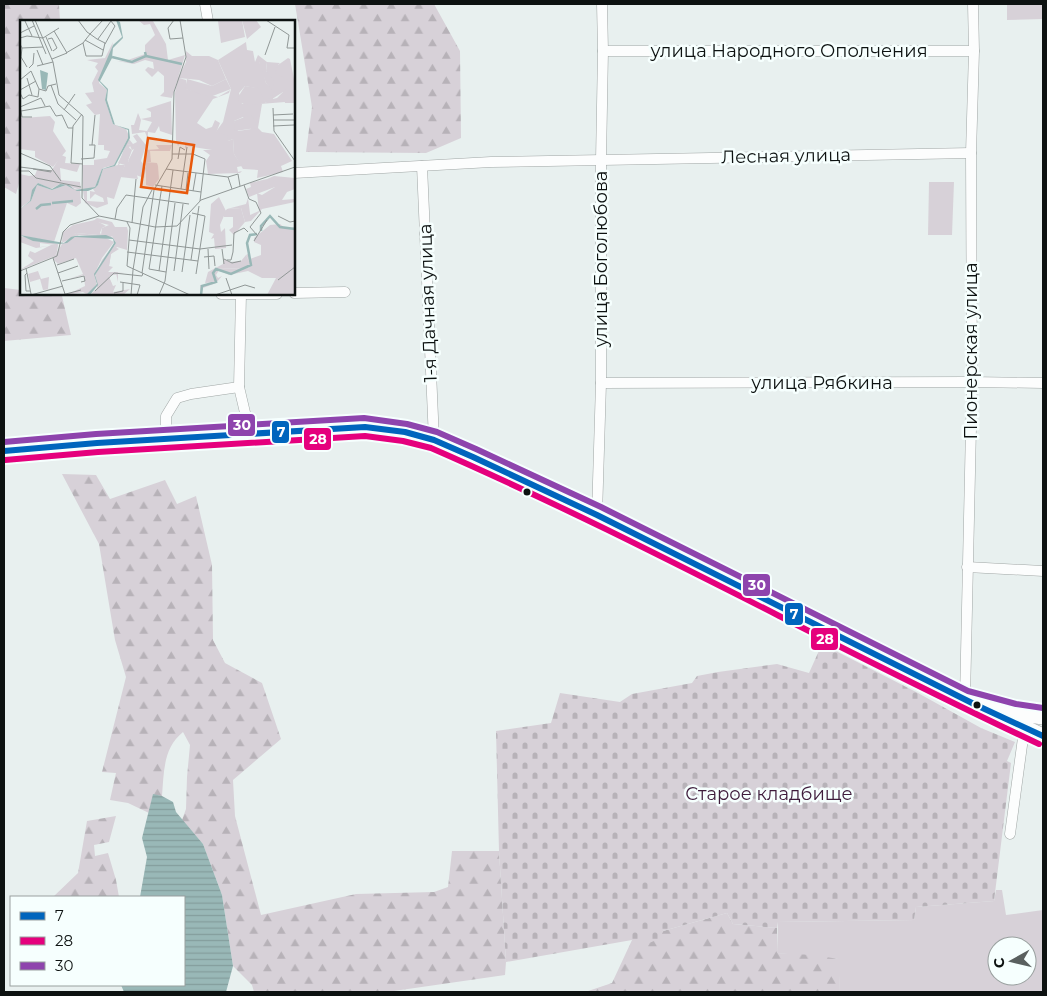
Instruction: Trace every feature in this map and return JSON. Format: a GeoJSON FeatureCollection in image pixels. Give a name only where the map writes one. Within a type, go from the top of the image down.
{"type":"FeatureCollection","features":[{"type":"Feature","properties":{"kind":"street"},"geometry":{"type":"LineString","coordinates":[[205,4],[208,20]]}},
{"type":"Feature","properties":{"kind":"street","name":"улица Боголюбова"},"geometry":{"type":"LineString","coordinates":[[597,515],[600,383],[602,4]]}},
{"type":"Feature","properties":{"kind":"street","name":"Пионерская улица"},"geometry":{"type":"LineString","coordinates":[[965,699],[972,382],[971,153],[974,51],[973,4]]}},
{"type":"Feature","properties":{"kind":"street","name":"улица Народного Ополчения"},"geometry":{"type":"LineString","coordinates":[[603,51],[974,51]]}},
{"type":"Feature","properties":{"kind":"street","name":"Лесная улица"},"geometry":{"type":"LineString","coordinates":[[295,173],[490,162],[971,153]]}},
{"type":"Feature","properties":{"kind":"street","name":"1-я Дачная улица"},"geometry":{"type":"LineString","coordinates":[[422,166],[434,440]]}},
{"type":"Feature","properties":{"kind":"street"},"geometry":{"type":"LineString","coordinates":[[295,293],[345,292]]}},
{"type":"Feature","properties":{"kind":"street"},"geometry":{"type":"LineString","coordinates":[[241,295],[239,387],[250,434]]}},
{"type":"Feature","properties":{"kind":"street","name":"улица Рябкина"},"geometry":{"type":"LineString","coordinates":[[600,383],[1043,383]]}},
{"type":"Feature","properties":{"kind":"street"},"geometry":{"type":"LineString","coordinates":[[166,439],[166,416],[177,398],[239,387]]}},
{"type":"Feature","properties":{"kind":"street"},"geometry":{"type":"LineString","coordinates":[[4,450],[365,427],[404,432],[434,440],[597,515],[976,705],[1024,721],[1043,736]]}},
{"type":"Feature","properties":{"kind":"street"},"geometry":{"type":"LineString","coordinates":[[967,567],[1043,571]]}},
{"type":"Feature","properties":{"kind":"street"},"geometry":{"type":"LineString","coordinates":[[1024,721],[1043,717]]}},
{"type":"Feature","properties":{"kind":"street"},"geometry":{"type":"LineString","coordinates":[[1010,834],[1024,721]]}},
{"type":"Feature","properties":{"kind":"green space"},"geometry":{"type":"Polygon","coordinates":[[[4,4],[59,4],[60,20],[20,20],[20,180],[16,194],[4,187],[4,4]]]}},
{"type":"Feature","properties":{"kind":"green space"},"geometry":{"type":"Polygon","coordinates":[[[295,4],[434,4],[460,51],[461,138],[426,153],[306,152],[312,107],[295,4]]]}},
{"type":"Feature","properties":{"kind":"green space"},"geometry":{"type":"Polygon","coordinates":[[[1007,4],[1043,4],[1043,19],[1007,20],[1007,4]]]}},
{"type":"Feature","properties":{"kind":"green space"},"geometry":{"type":"Polygon","coordinates":[[[929,182],[954,182],[952,235],[928,235],[929,182]]]}},
{"type":"Feature","properties":{"kind":"green space"},"geometry":{"type":"Polygon","coordinates":[[[4,288],[20,290],[20,295],[62,296],[71,335],[4,341],[4,288]]]}},
{"type":"Feature","properties":{"kind":"green space"},"geometry":{"type":"Polygon","coordinates":[[[62,474],[96,475],[110,499],[165,480],[177,504],[196,496],[212,565],[213,640],[225,663],[262,683],[281,739],[233,780],[235,816],[261,915],[356,894],[434,892],[448,887],[452,851],[499,851],[506,962],[505,975],[387,992],[254,992],[252,985],[233,966],[222,895],[203,844],[182,820],[186,809],[190,745],[183,732],[176,738],[168,753],[164,769],[162,796],[153,795],[149,813],[128,803],[110,800],[116,773],[102,772],[126,677],[115,640],[99,544],[62,474]]]}},
{"type":"Feature","properties":{"kind":"green space","name":"Старое кладбище"},"geometry":{"type":"Polygon","coordinates":[[[822,644],[918,693],[981,728],[1015,742],[1007,761],[1011,763],[994,901],[916,907],[914,920],[778,922],[777,928],[733,924],[727,913],[663,931],[659,939],[649,943],[645,940],[632,940],[506,962],[499,851],[496,731],[551,723],[560,693],[620,702],[632,694],[692,683],[697,676],[718,672],[777,664],[809,673],[822,644]]]}},
{"type":"Feature","properties":{"kind":"green space"},"geometry":{"type":"Polygon","coordinates":[[[116,816],[109,842],[94,845],[95,856],[108,853],[119,896],[54,896],[78,873],[87,821],[116,816]]]}},
{"type":"Feature","properties":{"kind":"green space"},"geometry":{"type":"Polygon","coordinates":[[[996,890],[1002,890],[1006,915],[1043,910],[1043,992],[840,992],[838,959],[777,953],[778,922],[914,920],[916,907],[994,901],[996,890]]]}},
{"type":"Feature","properties":{"kind":"green space"},"geometry":{"type":"Polygon","coordinates":[[[727,913],[733,924],[777,928],[777,953],[839,959],[840,992],[585,992],[612,983],[632,940],[645,940],[663,931],[727,913]]]}},
{"type":"Feature","properties":{"kind":"water"},"geometry":{"type":"Polygon","coordinates":[[[153,794],[173,802],[176,812],[203,844],[222,895],[233,966],[226,992],[124,992],[121,986],[185,986],[185,896],[140,896],[147,857],[142,838],[153,794]]]}},
{"type":"Feature","properties":{"kind":"transit line","name":"30"},"geometry":{"type":"LineString","coordinates":[[4,442],[96,434],[364,418],[407,424],[437,432],[601,507],[968,691],[1016,704],[1043,708]]}},
{"type":"Feature","properties":{"kind":"transit line","name":"7"},"geometry":{"type":"LineString","coordinates":[[4,451],[97,443],[365,427],[405,432],[434,440],[597,515],[976,705],[1043,736]]}},
{"type":"Feature","properties":{"kind":"transit line","name":"28"},"geometry":{"type":"LineString","coordinates":[[5,460],[98,452],[365,436],[403,441],[431,448],[585,519],[1039,744]]}}]}
